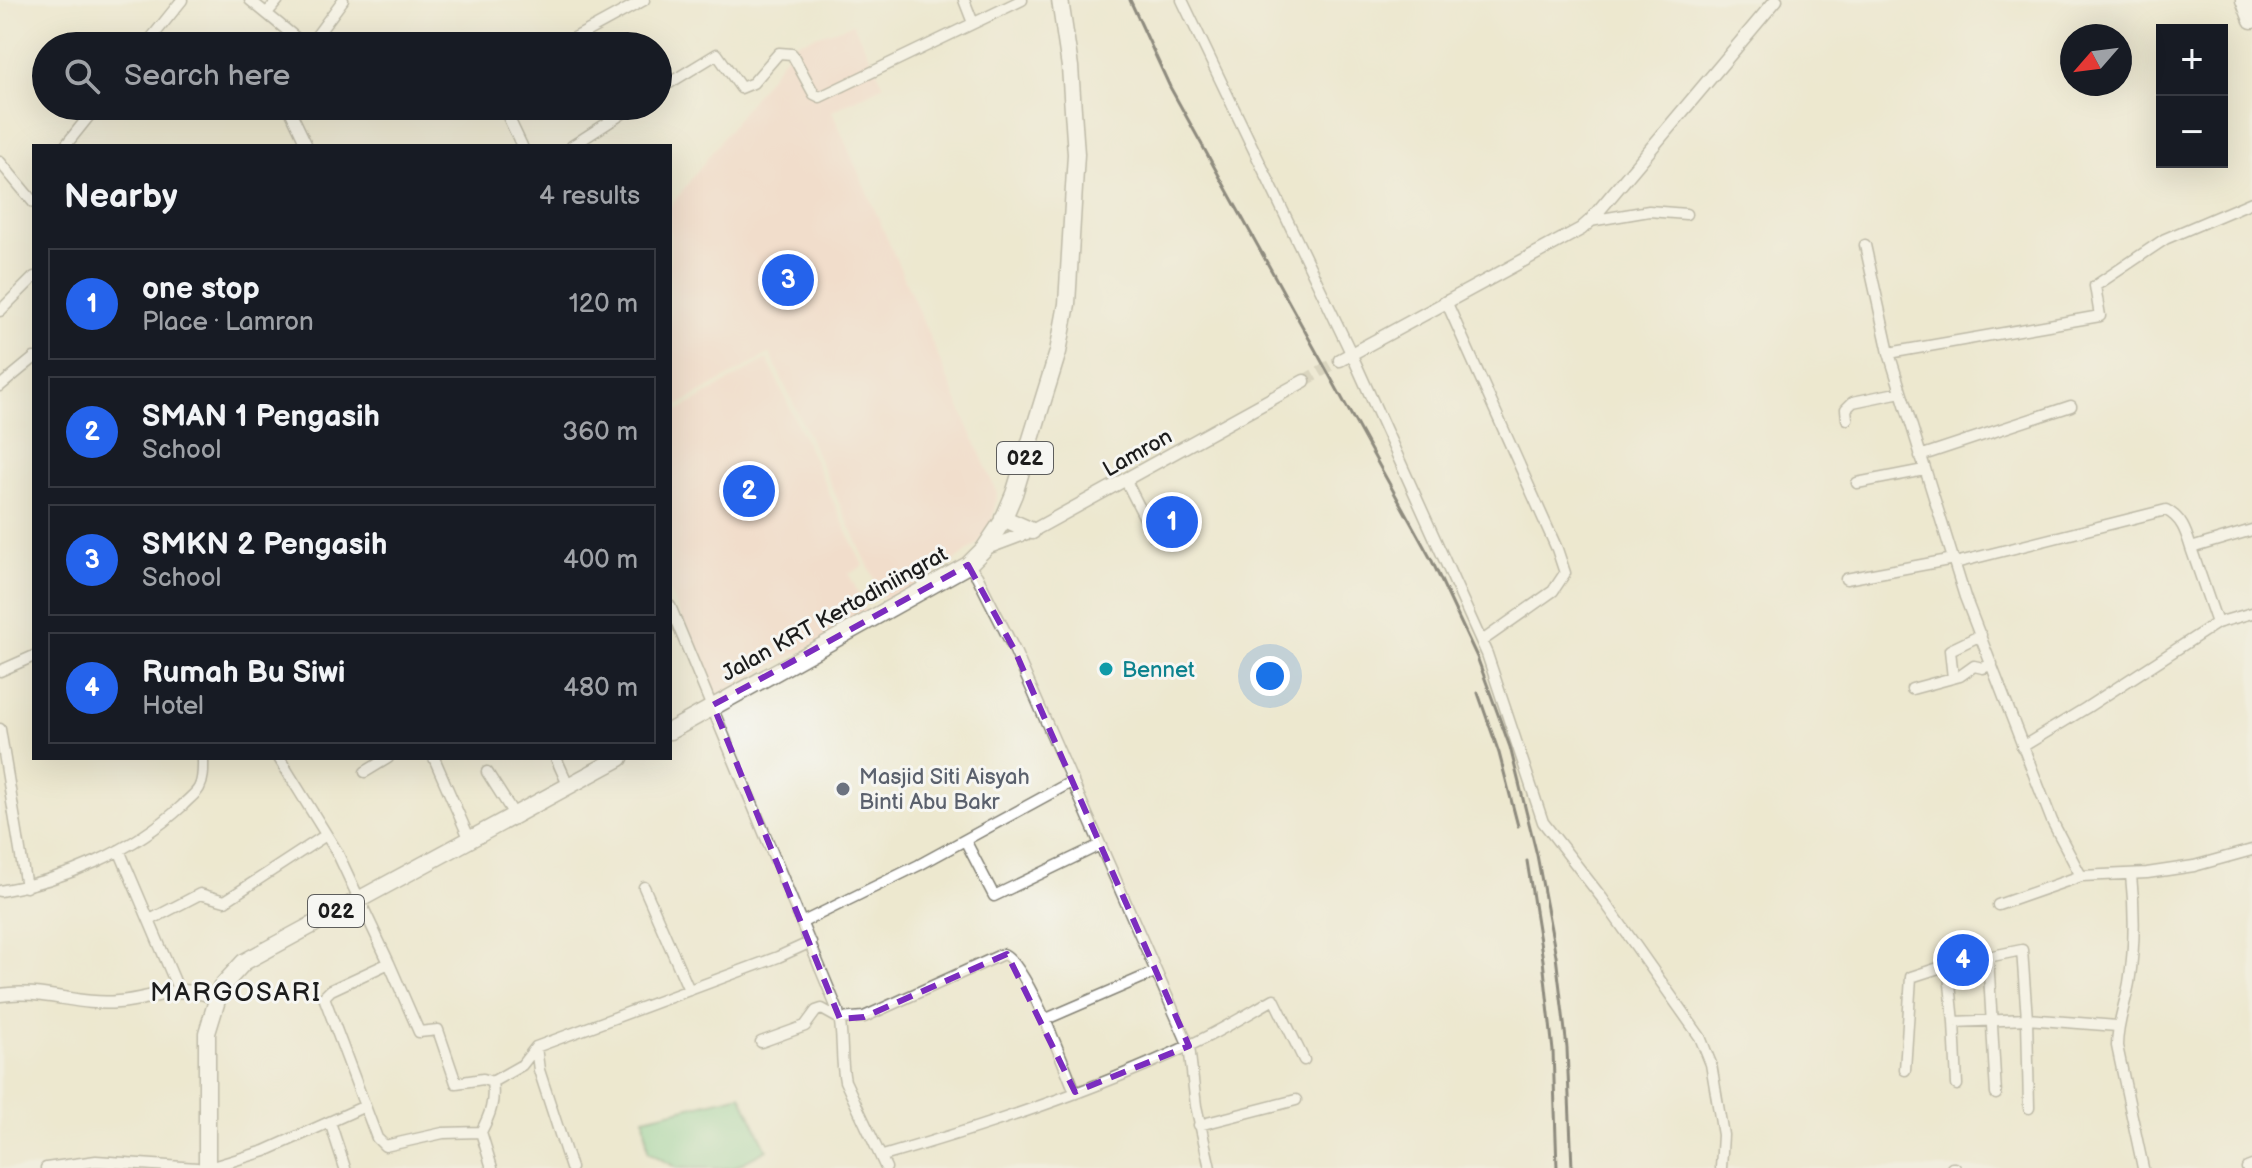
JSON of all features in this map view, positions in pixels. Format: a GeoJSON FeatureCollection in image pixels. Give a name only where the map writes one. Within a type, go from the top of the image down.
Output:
{"type":"FeatureCollection","features":[{"type":"Feature","properties":{"kind":"main road","name":"Jalan KRT Kertodiniingrat"},"geometry":{"type":"LineString","coordinates":[[672,730],[968,565],[984,549],[1003,518],[1014,494],[1058,352],[1067,304],[1076,154],[1070,67],[1060,0]]}},
{"type":"Feature","properties":{"kind":"main road"},"geometry":{"type":"LineString","coordinates":[[2244,0],[2252,20]]}},
{"type":"Feature","properties":{"kind":"main road"},"geometry":{"type":"LineString","coordinates":[[1003,518],[1032,531]]}},
{"type":"Feature","properties":{"kind":"main road","name":"022"},"geometry":{"type":"LineString","coordinates":[[208,1168],[207,1033],[221,987],[244,962],[616,760]]}},
{"type":"Feature","properties":{"kind":"street"},"geometry":{"type":"LineString","coordinates":[[156,32],[182,0]]}},
{"type":"Feature","properties":{"kind":"street"},"geometry":{"type":"LineString","coordinates":[[250,0],[291,32]]}},
{"type":"Feature","properties":{"kind":"street"},"geometry":{"type":"LineString","coordinates":[[267,13],[278,0]]}},
{"type":"Feature","properties":{"kind":"street"},"geometry":{"type":"LineString","coordinates":[[319,32],[343,0]]}},
{"type":"Feature","properties":{"kind":"street"},"geometry":{"type":"LineString","coordinates":[[586,32],[644,0]]}},
{"type":"Feature","properties":{"kind":"street"},"geometry":{"type":"LineString","coordinates":[[964,0],[973,23]]}},
{"type":"Feature","properties":{"kind":"street"},"geometry":{"type":"LineString","coordinates":[[672,81],[717,54],[741,88],[753,83],[779,53],[792,54],[814,94],[820,97],[1022,0]]}},
{"type":"Feature","properties":{"kind":"street"},"geometry":{"type":"LineString","coordinates":[[1182,0],[1346,357],[1482,641],[1543,822],[1602,898],[1700,1037],[1711,1064],[1723,1135],[1721,1168]]}},
{"type":"Feature","properties":{"kind":"street"},"geometry":{"type":"LineString","coordinates":[[1346,357],[1546,250],[1590,221],[1776,0]]}},
{"type":"Feature","properties":{"kind":"street"},"geometry":{"type":"LineString","coordinates":[[67,144],[86,120]]}},
{"type":"Feature","properties":{"kind":"street"},"geometry":{"type":"LineString","coordinates":[[294,120],[305,144]]}},
{"type":"Feature","properties":{"kind":"street"},"geometry":{"type":"LineString","coordinates":[[510,120],[521,144]]}},
{"type":"Feature","properties":{"kind":"street"},"geometry":{"type":"LineString","coordinates":[[575,144],[612,120]]}},
{"type":"Feature","properties":{"kind":"street"},"geometry":{"type":"LineString","coordinates":[[0,162],[30,199]]}},
{"type":"Feature","properties":{"kind":"street"},"geometry":{"type":"LineString","coordinates":[[1889,353],[2100,316],[2095,286],[2165,239],[2252,202]]}},
{"type":"Feature","properties":{"kind":"street"},"geometry":{"type":"LineString","coordinates":[[1590,221],[1649,211],[1686,214]]}},
{"type":"Feature","properties":{"kind":"street"},"geometry":{"type":"LineString","coordinates":[[1865,245],[1889,353],[1965,597],[2052,821],[2081,876]]}},
{"type":"Feature","properties":{"kind":"street"},"geometry":{"type":"LineString","coordinates":[[0,311],[32,279]]}},
{"type":"Feature","properties":{"kind":"street"},"geometry":{"type":"LineString","coordinates":[[1446,301],[1565,573],[1553,591],[1482,641]]}},
{"type":"Feature","properties":{"kind":"street"},"geometry":{"type":"LineString","coordinates":[[0,386],[32,360]]}},
{"type":"Feature","properties":{"kind":"street","name":"Lamron"},"geometry":{"type":"LineString","coordinates":[[984,549],[1032,531],[1304,381]]}},
{"type":"Feature","properties":{"kind":"street"},"geometry":{"type":"LineString","coordinates":[[1847,419],[1846,409],[1853,402],[1901,392]]}},
{"type":"Feature","properties":{"kind":"street"},"geometry":{"type":"LineString","coordinates":[[1920,456],[2071,406]]}},
{"type":"Feature","properties":{"kind":"street"},"geometry":{"type":"LineString","coordinates":[[1857,483],[1924,470]]}},
{"type":"Feature","properties":{"kind":"street"},"geometry":{"type":"LineString","coordinates":[[1126,481],[1154,536]]}},
{"type":"Feature","properties":{"kind":"street"},"geometry":{"type":"LineString","coordinates":[[1846,579],[1955,561],[2166,510],[2183,525],[2217,623]]}},
{"type":"Feature","properties":{"kind":"street"},"geometry":{"type":"LineString","coordinates":[[2191,548],[2252,530]]}},
{"type":"Feature","properties":{"kind":"street"},"geometry":{"type":"LineString","coordinates":[[968,565],[977,576],[1015,651],[1189,1046],[1199,1125],[1210,1168]]}},
{"type":"Feature","properties":{"kind":"street"},"geometry":{"type":"LineString","coordinates":[[672,611],[811,942],[840,1019],[845,1081],[883,1156],[886,1168]]}},
{"type":"Feature","properties":{"kind":"street"},"geometry":{"type":"LineString","coordinates":[[2022,747],[2217,623],[2252,613]]}},
{"type":"Feature","properties":{"kind":"street"},"geometry":{"type":"LineString","coordinates":[[1953,678],[1950,650],[1981,635]]}},
{"type":"Feature","properties":{"kind":"street"},"geometry":{"type":"LineString","coordinates":[[0,671],[32,657]]}},
{"type":"Feature","properties":{"kind":"street"},"geometry":{"type":"LineString","coordinates":[[1912,689],[1962,675],[1971,667],[1983,668],[1992,664]]}},
{"type":"Feature","properties":{"kind":"street"},"geometry":{"type":"LineString","coordinates":[[0,729],[26,887]]}},
{"type":"Feature","properties":{"kind":"street"},"geometry":{"type":"LineString","coordinates":[[0,891],[26,887],[119,850],[159,826],[195,793],[203,777],[203,760]]}},
{"type":"Feature","properties":{"kind":"street"},"geometry":{"type":"LineString","coordinates":[[280,760],[326,835],[419,1032],[438,1030],[456,1083],[483,1079],[492,1082],[522,1065],[536,1047],[811,942]]}},
{"type":"Feature","properties":{"kind":"street"},"geometry":{"type":"LineString","coordinates":[[365,772],[385,760]]}},
{"type":"Feature","properties":{"kind":"street"},"geometry":{"type":"LineString","coordinates":[[435,760],[470,840]]}},
{"type":"Feature","properties":{"kind":"street"},"geometry":{"type":"LineString","coordinates":[[557,760],[569,787]]}},
{"type":"Feature","properties":{"kind":"street"},"geometry":{"type":"LineString","coordinates":[[487,772],[515,816]]}},
{"type":"Feature","properties":{"kind":"street"},"geometry":{"type":"LineString","coordinates":[[803,922],[1073,781]]}},
{"type":"Feature","properties":{"kind":"street"},"geometry":{"type":"LineString","coordinates":[[150,920],[200,894],[225,901],[326,835]]}},
{"type":"Feature","properties":{"kind":"street"},"geometry":{"type":"LineString","coordinates":[[965,840],[994,896],[1100,845]]}},
{"type":"Feature","properties":{"kind":"street"},"geometry":{"type":"LineString","coordinates":[[119,850],[179,991]]}},
{"type":"Feature","properties":{"kind":"street"},"geometry":{"type":"LineString","coordinates":[[1998,905],[2081,876],[2131,875],[2194,866],[2252,850]]}},
{"type":"Feature","properties":{"kind":"street"},"geometry":{"type":"LineString","coordinates":[[2131,875],[2135,935],[2127,994],[2117,1026],[2117,1046],[2143,1168]]}},
{"type":"Feature","properties":{"kind":"street"},"geometry":{"type":"LineString","coordinates":[[644,887],[689,990]]}},
{"type":"Feature","properties":{"kind":"street"},"geometry":{"type":"LineString","coordinates":[[1905,1070],[1909,982],[1915,974],[2022,950],[2029,1108]]}},
{"type":"Feature","properties":{"kind":"street"},"geometry":{"type":"LineString","coordinates":[[761,1042],[805,1026],[816,1011],[822,1009],[840,1019],[864,1017],[1003,954],[1015,962],[1075,1092]]}},
{"type":"Feature","properties":{"kind":"street"},"geometry":{"type":"LineString","coordinates":[[1988,957],[1996,1094]]}},
{"type":"Feature","properties":{"kind":"street"},"geometry":{"type":"LineString","coordinates":[[389,963],[331,990],[324,997],[377,1138],[385,1146],[443,1133],[481,1132]]}},
{"type":"Feature","properties":{"kind":"street"},"geometry":{"type":"LineString","coordinates":[[1948,965],[1957,1085]]}},
{"type":"Feature","properties":{"kind":"street"},"geometry":{"type":"LineString","coordinates":[[1044,1020],[1155,972]]}},
{"type":"Feature","properties":{"kind":"street"},"geometry":{"type":"LineString","coordinates":[[0,995],[38,993],[117,1003],[179,991],[197,991],[216,999]]}},
{"type":"Feature","properties":{"kind":"street"},"geometry":{"type":"LineString","coordinates":[[883,1156],[969,1131],[1075,1092],[1189,1046],[1274,999],[1304,1060]]}},
{"type":"Feature","properties":{"kind":"street"},"geometry":{"type":"LineString","coordinates":[[1954,1022],[2027,1019],[2117,1026]]}},
{"type":"Feature","properties":{"kind":"street"},"geometry":{"type":"LineString","coordinates":[[536,1047],[539,1070],[571,1168]]}},
{"type":"Feature","properties":{"kind":"street"},"geometry":{"type":"LineString","coordinates":[[492,1082],[495,1096],[481,1132],[492,1168]]}},
{"type":"Feature","properties":{"kind":"street"},"geometry":{"type":"LineString","coordinates":[[1199,1125],[1296,1100]]}},
{"type":"Feature","properties":{"kind":"street"},"geometry":{"type":"LineString","coordinates":[[208,1168],[265,1151],[365,1106]]}},
{"type":"Feature","properties":{"kind":"street"},"geometry":{"type":"LineString","coordinates":[[330,1122],[345,1168]]}},
{"type":"Feature","properties":{"kind":"street"},"geometry":{"type":"LineString","coordinates":[[46,1168],[96,1161],[197,1168]]}},
{"type":"Feature","properties":{"kind":"highlighted area"},"geometry":{"type":"Polygon","coordinates":[[[968,565],[1015,651],[1189,1046],[1075,1092],[1007,954],[864,1017],[840,1019],[713,705],[968,565]]]}},
{"type":"Feature","properties":{"kind":"shaded area"},"geometry":{"type":"Polygon","coordinates":[[[853,24],[884,85],[832,111],[997,493],[992,521],[978,543],[886,604],[770,353],[672,409],[672,204],[795,43],[853,24]]]}},
{"type":"Feature","properties":{"kind":"shaded area"},"geometry":{"type":"Polygon","coordinates":[[[767,359],[863,566],[849,574],[868,615],[715,697],[672,596],[672,415],[767,359]]]}},
{"type":"Feature","properties":{"kind":"green space"},"geometry":{"type":"Polygon","coordinates":[[[741,1095],[767,1150],[733,1168],[677,1168],[648,1152],[644,1118],[741,1095]]]}},
{"type":"Feature","properties":{"kind":"tunnel"},"geometry":{"type":"LineString","coordinates":[[1304,381],[1340,360]]}},
{"type":"Feature","properties":{"kind":"railway"},"geometry":{"type":"LineString","coordinates":[[1130,0],[1170,87],[1432,561],[1477,657],[1510,747],[1537,855],[1556,956],[1567,1048],[1572,1168]]}},
{"type":"Feature","properties":{"kind":"railway"},"geometry":{"type":"LineString","coordinates":[[1478,693],[1499,753],[1518,826]]}},
{"type":"Feature","properties":{"kind":"railway"},"geometry":{"type":"LineString","coordinates":[[1527,861],[1543,960],[1553,1051],[1557,1168]]}},
{"type":"Feature","properties":{"kind":"place","name":"SMKN 2 Pengasih"},"geometry":{"type":"Point","coordinates":[788,280]}},
{"type":"Feature","properties":{"kind":"place","name":"SMAN 1 Pengasih"},"geometry":{"type":"Point","coordinates":[749,491]}},
{"type":"Feature","properties":{"kind":"place","name":"one stop"},"geometry":{"type":"Point","coordinates":[1172,522]}},
{"type":"Feature","properties":{"kind":"place","name":"Bennet"},"geometry":{"type":"Point","coordinates":[1106,669]}},
{"type":"Feature","properties":{"kind":"place","name":"Masjid Siti Aisyah Binti Abu Bakr"},"geometry":{"type":"Point","coordinates":[843,789]}},
{"type":"Feature","properties":{"kind":"place","name":"Rumah Bu Siwi"},"geometry":{"type":"Point","coordinates":[1963,960]}},
{"type":"Feature","properties":{"kind":"district","name":"MARGOSARI"},"geometry":{"type":"Point","coordinates":[236,992]}}]}
